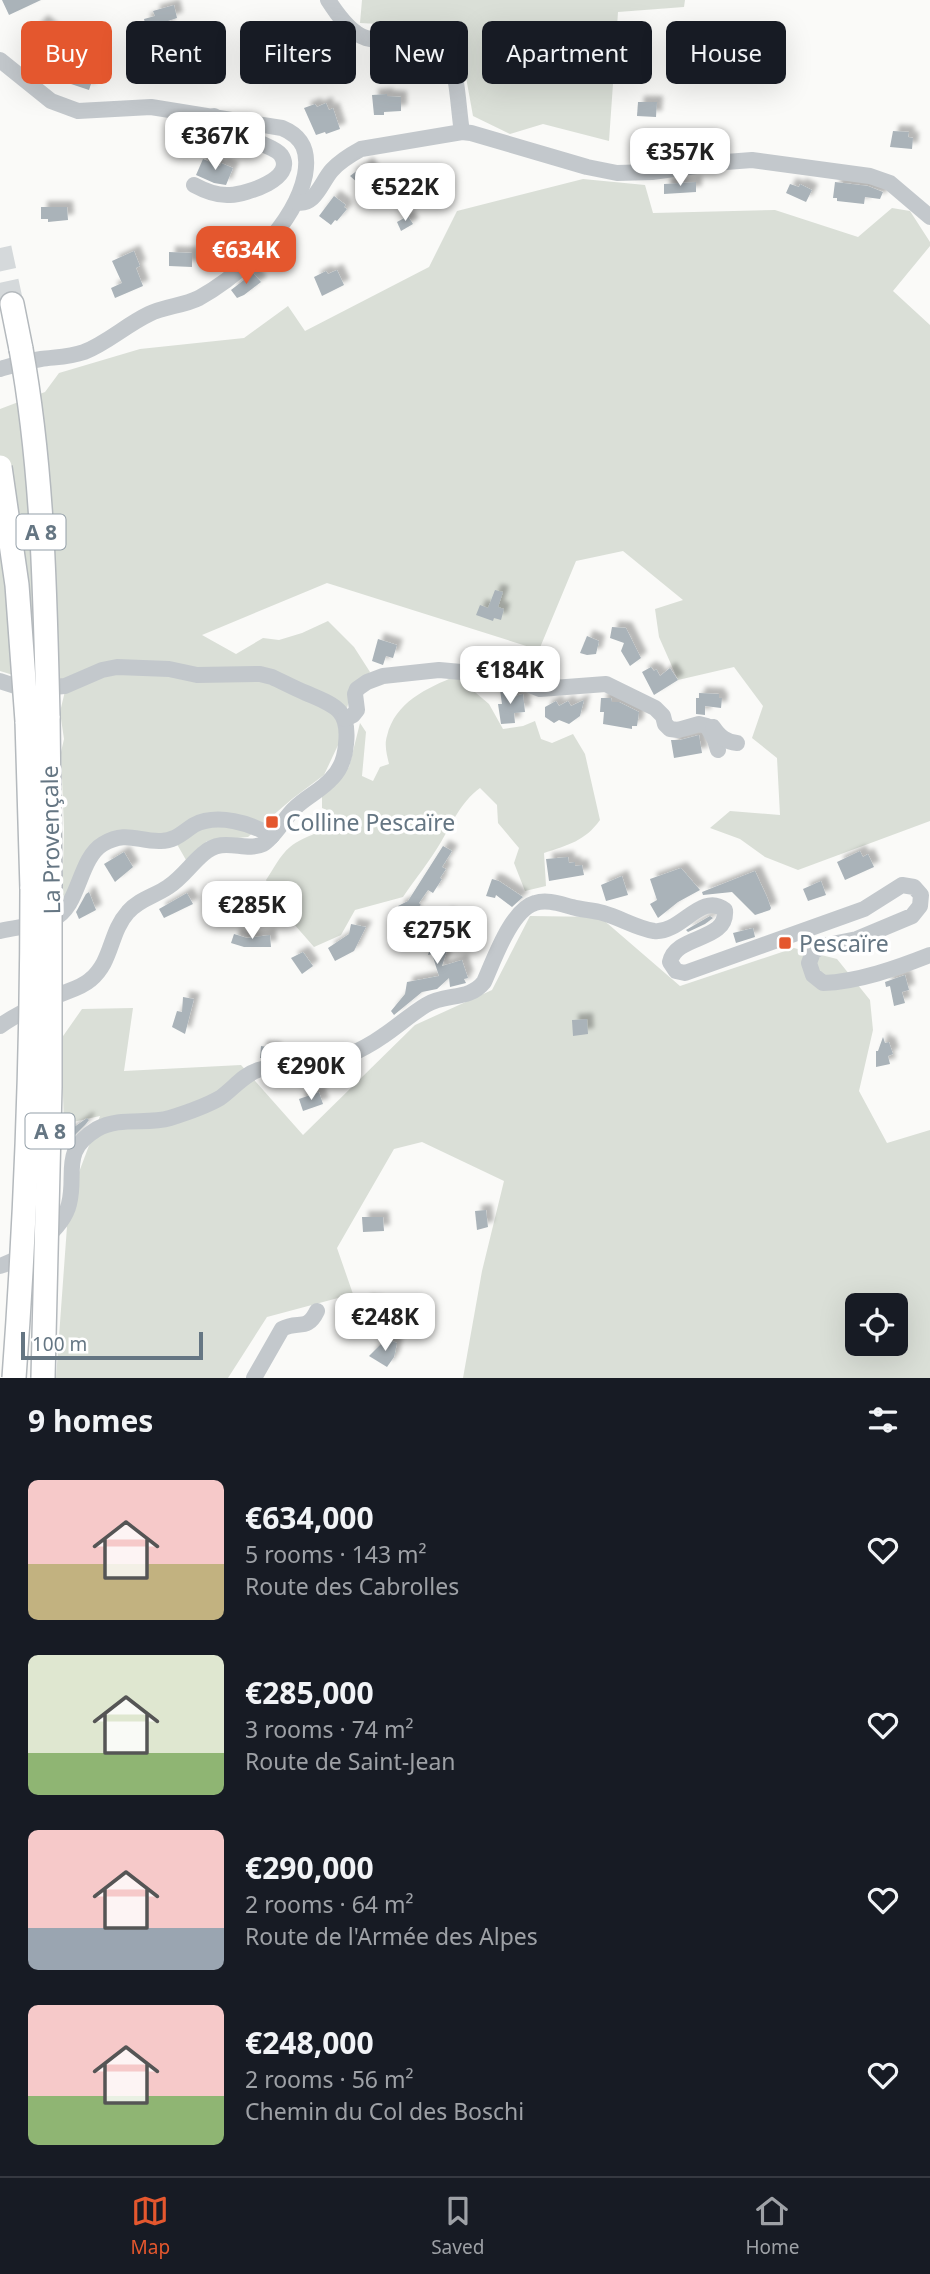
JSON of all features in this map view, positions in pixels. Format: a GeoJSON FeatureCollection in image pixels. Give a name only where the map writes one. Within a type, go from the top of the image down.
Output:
{"type":"FeatureCollection","features":[{"type":"Feature","properties":{"kind":"highway","name":"La Provençale"},"geometry":{"type":"LineString","coordinates":[[12,304],[33,424],[39,490],[38,719],[41,887],[50,1101],[43,1378]]}},
{"type":"Feature","properties":{"kind":"highway","name":"La Provençale"},"geometry":{"type":"LineString","coordinates":[[0,467],[38,719]]}},
{"type":"Feature","properties":{"kind":"highway","name":"La Provençale"},"geometry":{"type":"LineString","coordinates":[[14,1378],[41,887]]}},
{"type":"Feature","properties":{"kind":"street"},"geometry":{"type":"LineString","coordinates":[[328,0],[352,30],[365,38],[376,40],[430,37],[442,43],[448,52],[453,72],[462,132]]}},
{"type":"Feature","properties":{"kind":"street"},"geometry":{"type":"LineString","coordinates":[[0,60],[26,83],[63,108],[78,111],[151,107],[282,128],[294,132],[306,150],[307,162],[296,202],[282,225],[244,265],[199,298],[152,312],[84,352],[0,369]]}},
{"type":"Feature","properties":{"kind":"street"},"geometry":{"type":"LineString","coordinates":[[194,185],[210,193],[231,195],[256,189],[277,179],[284,170],[285,163],[281,153],[218,127],[214,116]]}},
{"type":"Feature","properties":{"kind":"street"},"geometry":{"type":"LineString","coordinates":[[296,202],[304,204],[310,201],[332,170],[346,157],[361,149],[471,132],[587,167],[617,173],[652,172],[752,160],[870,176],[890,183],[930,217]]}},
{"type":"Feature","properties":{"kind":"street"},"geometry":{"type":"LineString","coordinates":[[0,681],[40,688],[65,686],[102,670],[117,667],[169,669],[197,675],[260,674],[338,708],[348,731],[339,769],[331,780],[295,808],[265,843],[256,846],[225,843],[204,852],[180,878],[167,888],[136,903],[126,914],[117,929],[107,959],[99,972],[87,983],[14,1016],[0,1026]]}},
{"type":"Feature","properties":{"kind":"street"},"geometry":{"type":"LineString","coordinates":[[345,719],[357,710],[356,689],[367,682],[383,676],[439,670],[506,676],[540,689],[606,684],[655,708],[670,729],[711,724],[722,738],[737,743]]}},
{"type":"Feature","properties":{"kind":"street"},"geometry":{"type":"LineString","coordinates":[[707,726],[718,750]]}},
{"type":"Feature","properties":{"kind":"street"},"geometry":{"type":"LineString","coordinates":[[0,931],[53,919],[65,910],[89,860],[100,846],[118,838],[137,836],[159,841],[169,840],[205,820],[217,819],[245,825],[271,836]]}},
{"type":"Feature","properties":{"kind":"street"},"geometry":{"type":"LineString","coordinates":[[0,1266],[10,1263],[59,1225],[69,1205],[71,1160],[80,1145],[96,1129],[113,1122],[168,1119],[219,1099],[245,1077],[258,1070],[269,1068],[300,1072],[318,1067],[370,1045],[428,1004],[443,998],[468,995],[484,982],[514,919],[536,902],[552,901],[602,912],[644,929],[658,931],[670,929],[708,904],[718,904],[724,910],[726,919],[720,928],[678,948],[672,954],[670,962],[676,971],[685,973],[864,909],[902,885],[914,887],[921,895],[920,906],[912,916],[857,939],[822,946],[813,952],[809,963],[813,975],[823,983],[841,982],[930,955]]}},
{"type":"Feature","properties":{"kind":"street"},"geometry":{"type":"LineString","coordinates":[[254,1378],[282,1329],[288,1325],[312,1321],[317,1311]]}},
{"type":"Feature","properties":{"kind":"shaded area"},"geometry":{"type":"Polygon","coordinates":[[[362,0],[685,0],[684,7],[618,12],[617,21],[482,21],[482,84],[613,84],[609,141],[543,124],[510,134],[473,116],[467,84],[468,21],[360,23],[362,0]]]}},
{"type":"Feature","properties":{"kind":"shaded area"},"geometry":{"type":"Polygon","coordinates":[[[583,179],[645,185],[653,213],[775,210],[858,237],[892,208],[910,211],[930,242],[930,246],[893,291],[930,325],[930,821],[798,870],[765,857],[740,839],[710,828],[730,811],[780,815],[777,758],[752,738],[763,706],[734,667],[678,680],[659,637],[655,609],[683,600],[623,551],[576,561],[539,650],[327,583],[202,635],[236,654],[263,638],[279,640],[328,621],[354,647],[370,672],[349,700],[339,743],[324,775],[248,837],[207,841],[186,860],[170,832],[162,835],[118,832],[62,907],[64,829],[61,752],[64,739],[60,712],[65,691],[0,671],[0,409],[45,392],[59,373],[140,349],[244,338],[288,306],[305,331],[429,267],[457,211],[583,179]]]}},
{"type":"Feature","properties":{"kind":"shaded area"},"geometry":{"type":"Polygon","coordinates":[[[456,676],[489,704],[503,729],[535,721],[541,739],[552,743],[573,734],[585,754],[600,820],[582,838],[544,853],[546,886],[525,891],[514,863],[519,848],[498,823],[497,805],[480,788],[462,806],[437,849],[403,897],[355,910],[341,935],[314,947],[280,908],[266,880],[286,850],[321,830],[331,820],[334,813],[322,808],[322,795],[349,767],[360,723],[366,732],[362,776],[373,781],[380,767],[389,764],[386,739],[397,714],[424,691],[456,676]]]}},
{"type":"Feature","properties":{"kind":"shaded area"},"geometry":{"type":"Polygon","coordinates":[[[530,916],[600,917],[680,986],[794,948],[837,959],[870,1000],[873,1030],[859,1091],[887,1143],[930,1130],[930,1378],[463,1378],[482,1271],[504,1181],[422,1142],[394,1149],[337,1248],[353,1294],[267,1317],[228,1378],[56,1378],[69,1199],[100,1116],[64,1124],[61,1039],[82,1009],[133,1008],[124,1071],[241,1065],[303,1135],[415,1025],[492,990],[530,916]]]}},
{"type":"Feature","properties":{"kind":"building"},"geometry":{"type":"Polygon","coordinates":[[[2,0],[41,0],[9,15],[2,0]]]}},
{"type":"Feature","properties":{"kind":"building"},"geometry":{"type":"Polygon","coordinates":[[[174,5],[177,18],[168,21],[144,21],[155,16],[153,11],[174,5]]]}},
{"type":"Feature","properties":{"kind":"building"},"geometry":{"type":"Polygon","coordinates":[[[71,84],[91,84],[89,90],[71,84]]]}},
{"type":"Feature","properties":{"kind":"building"},"geometry":{"type":"Polygon","coordinates":[[[372,95],[401,97],[401,111],[374,115],[372,95]]]}},
{"type":"Feature","properties":{"kind":"building"},"geometry":{"type":"Polygon","coordinates":[[[638,102],[657,102],[656,117],[637,116],[638,102]]]}},
{"type":"Feature","properties":{"kind":"building"},"geometry":{"type":"Polygon","coordinates":[[[326,103],[329,110],[333,108],[340,129],[316,135],[304,108],[326,103]]]}},
{"type":"Feature","properties":{"kind":"building"},"geometry":{"type":"Polygon","coordinates":[[[893,131],[909,132],[908,137],[913,138],[912,149],[890,147],[893,131]]]}},
{"type":"Feature","properties":{"kind":"building"},"geometry":{"type":"Polygon","coordinates":[[[203,159],[233,168],[226,185],[196,175],[203,159]]]}},
{"type":"Feature","properties":{"kind":"building"},"geometry":{"type":"Polygon","coordinates":[[[367,163],[376,176],[369,180],[367,191],[350,176],[367,163]]]}},
{"type":"Feature","properties":{"kind":"building"},"geometry":{"type":"Polygon","coordinates":[[[442,182],[447,193],[430,200],[425,189],[442,182]]]}},
{"type":"Feature","properties":{"kind":"building"},"geometry":{"type":"Polygon","coordinates":[[[696,182],[696,192],[664,194],[664,184],[696,182]]]}},
{"type":"Feature","properties":{"kind":"building"},"geometry":{"type":"Polygon","coordinates":[[[835,182],[868,186],[883,192],[880,199],[865,197],[864,204],[837,201],[837,198],[833,198],[835,182]]]}},
{"type":"Feature","properties":{"kind":"building"},"geometry":{"type":"Polygon","coordinates":[[[790,184],[799,187],[800,184],[812,190],[806,202],[786,193],[790,184]]]}},
{"type":"Feature","properties":{"kind":"building"},"geometry":{"type":"Polygon","coordinates":[[[334,196],[346,205],[344,207],[347,209],[331,225],[319,216],[334,196]]]}},
{"type":"Feature","properties":{"kind":"building"},"geometry":{"type":"Polygon","coordinates":[[[41,207],[67,207],[68,220],[48,222],[48,219],[41,219],[41,207]]]}},
{"type":"Feature","properties":{"kind":"building"},"geometry":{"type":"Polygon","coordinates":[[[408,216],[413,224],[401,231],[397,222],[408,216]]]}},
{"type":"Feature","properties":{"kind":"building"},"geometry":{"type":"Polygon","coordinates":[[[134,251],[140,266],[136,268],[143,286],[115,298],[111,288],[122,283],[112,261],[134,251]]]}},
{"type":"Feature","properties":{"kind":"building"},"geometry":{"type":"Polygon","coordinates":[[[169,252],[192,253],[192,267],[169,266],[169,252]]]}},
{"type":"Feature","properties":{"kind":"building"},"geometry":{"type":"Polygon","coordinates":[[[337,270],[344,285],[322,296],[314,277],[326,271],[328,274],[337,270]]]}},
{"type":"Feature","properties":{"kind":"building"},"geometry":{"type":"Polygon","coordinates":[[[253,273],[261,282],[237,298],[231,290],[253,273]]]}},
{"type":"Feature","properties":{"kind":"building"},"geometry":{"type":"Polygon","coordinates":[[[495,590],[503,592],[498,607],[504,609],[501,620],[494,618],[493,621],[476,615],[480,605],[488,608],[495,590]]]}},
{"type":"Feature","properties":{"kind":"building"},"geometry":{"type":"Polygon","coordinates":[[[612,627],[626,628],[641,658],[630,666],[621,651],[624,643],[610,638],[612,627]]]}},
{"type":"Feature","properties":{"kind":"building"},"geometry":{"type":"Polygon","coordinates":[[[587,636],[599,641],[596,654],[580,653],[587,636]]]}},
{"type":"Feature","properties":{"kind":"building"},"geometry":{"type":"Polygon","coordinates":[[[378,639],[397,645],[393,658],[386,656],[383,665],[372,661],[378,639]]]}},
{"type":"Feature","properties":{"kind":"building"},"geometry":{"type":"Polygon","coordinates":[[[651,667],[654,671],[656,669],[660,676],[670,668],[678,680],[654,695],[642,672],[651,667]]]}},
{"type":"Feature","properties":{"kind":"building"},"geometry":{"type":"Polygon","coordinates":[[[500,690],[514,690],[515,696],[523,694],[525,712],[514,713],[515,723],[501,724],[498,704],[502,704],[500,690]]]}},
{"type":"Feature","properties":{"kind":"building"},"geometry":{"type":"Polygon","coordinates":[[[699,693],[719,694],[719,698],[722,698],[721,708],[705,706],[705,715],[696,714],[696,698],[699,698],[699,693]]]}},
{"type":"Feature","properties":{"kind":"building"},"geometry":{"type":"Polygon","coordinates":[[[601,698],[611,698],[612,702],[619,702],[639,712],[637,726],[632,726],[632,729],[603,724],[601,698]]]}},
{"type":"Feature","properties":{"kind":"building"},"geometry":{"type":"Polygon","coordinates":[[[584,700],[580,716],[569,724],[559,720],[554,723],[545,717],[545,707],[556,701],[559,706],[568,701],[571,706],[584,700]]]}},
{"type":"Feature","properties":{"kind":"building"},"geometry":{"type":"Polygon","coordinates":[[[699,735],[702,753],[674,758],[671,740],[699,735]]]}},
{"type":"Feature","properties":{"kind":"building"},"geometry":{"type":"Polygon","coordinates":[[[443,846],[452,851],[442,867],[446,869],[440,878],[442,879],[433,893],[428,890],[419,903],[421,905],[413,910],[416,915],[410,922],[404,915],[400,917],[398,906],[408,901],[443,846]]]}},
{"type":"Feature","properties":{"kind":"building"},"geometry":{"type":"Polygon","coordinates":[[[860,851],[863,857],[868,854],[874,867],[845,880],[837,862],[860,851]]]}},
{"type":"Feature","properties":{"kind":"building"},"geometry":{"type":"Polygon","coordinates":[[[124,852],[133,867],[115,882],[104,864],[124,852]]]}},
{"type":"Feature","properties":{"kind":"building"},"geometry":{"type":"Polygon","coordinates":[[[568,857],[569,863],[582,865],[584,875],[549,881],[546,859],[568,857]]]}},
{"type":"Feature","properties":{"kind":"building"},"geometry":{"type":"Polygon","coordinates":[[[681,868],[700,890],[678,902],[658,918],[650,904],[657,900],[650,879],[681,868]]]}},
{"type":"Feature","properties":{"kind":"building"},"geometry":{"type":"Polygon","coordinates":[[[755,871],[770,910],[755,915],[732,892],[703,895],[702,892],[755,871]]]}},
{"type":"Feature","properties":{"kind":"building"},"geometry":{"type":"Polygon","coordinates":[[[622,876],[628,895],[606,901],[601,885],[622,876]]]}},
{"type":"Feature","properties":{"kind":"building"},"geometry":{"type":"Polygon","coordinates":[[[492,879],[523,897],[512,907],[496,895],[495,898],[486,896],[492,879]]]}},
{"type":"Feature","properties":{"kind":"building"},"geometry":{"type":"Polygon","coordinates":[[[821,881],[826,895],[808,901],[803,889],[821,881]]]}},
{"type":"Feature","properties":{"kind":"building"},"geometry":{"type":"Polygon","coordinates":[[[89,892],[96,910],[79,919],[76,912],[89,892]]]}},
{"type":"Feature","properties":{"kind":"building"},"geometry":{"type":"Polygon","coordinates":[[[187,893],[193,904],[164,918],[159,909],[187,893]]]}},
{"type":"Feature","properties":{"kind":"building"},"geometry":{"type":"Polygon","coordinates":[[[446,913],[457,920],[442,966],[462,960],[468,978],[464,979],[466,983],[450,987],[449,978],[437,989],[422,992],[394,1015],[391,1011],[405,994],[407,982],[439,976],[432,954],[428,955],[437,927],[446,913]]]}},
{"type":"Feature","properties":{"kind":"building"},"geometry":{"type":"Polygon","coordinates":[[[710,916],[713,918],[705,924],[688,932],[686,930],[710,916]]]}},
{"type":"Feature","properties":{"kind":"building"},"geometry":{"type":"Polygon","coordinates":[[[351,924],[366,927],[354,951],[335,961],[328,948],[349,934],[351,924]]]}},
{"type":"Feature","properties":{"kind":"building"},"geometry":{"type":"Polygon","coordinates":[[[753,928],[755,937],[736,943],[733,933],[753,928]]]}},
{"type":"Feature","properties":{"kind":"building"},"geometry":{"type":"Polygon","coordinates":[[[234,934],[247,938],[270,935],[271,947],[244,947],[231,943],[234,934]]]}},
{"type":"Feature","properties":{"kind":"building"},"geometry":{"type":"Polygon","coordinates":[[[303,952],[313,966],[302,974],[291,958],[303,952]]]}},
{"type":"Feature","properties":{"kind":"building"},"geometry":{"type":"Polygon","coordinates":[[[905,975],[909,990],[902,992],[905,1003],[894,1006],[890,986],[886,987],[885,982],[905,975]]]}},
{"type":"Feature","properties":{"kind":"building"},"geometry":{"type":"Polygon","coordinates":[[[183,997],[194,999],[185,1034],[172,1027],[177,1011],[182,1012],[183,997]]]}},
{"type":"Feature","properties":{"kind":"building"},"geometry":{"type":"Polygon","coordinates":[[[587,1019],[588,1034],[573,1036],[572,1020],[587,1019]]]}},
{"type":"Feature","properties":{"kind":"building"},"geometry":{"type":"Polygon","coordinates":[[[883,1037],[885,1043],[889,1042],[893,1054],[888,1056],[890,1064],[876,1067],[876,1051],[883,1037]]]}},
{"type":"Feature","properties":{"kind":"building"},"geometry":{"type":"Polygon","coordinates":[[[261,1046],[275,1048],[278,1059],[260,1058],[261,1046]]]}},
{"type":"Feature","properties":{"kind":"building"},"geometry":{"type":"Polygon","coordinates":[[[319,1092],[323,1104],[303,1111],[299,1099],[319,1092]]]}},
{"type":"Feature","properties":{"kind":"building"},"geometry":{"type":"Polygon","coordinates":[[[87,1118],[89,1120],[85,1125],[63,1147],[63,1135],[87,1118]]]}},
{"type":"Feature","properties":{"kind":"building"},"geometry":{"type":"Polygon","coordinates":[[[486,1210],[488,1227],[477,1230],[475,1211],[486,1210]]]}},
{"type":"Feature","properties":{"kind":"building"},"geometry":{"type":"Polygon","coordinates":[[[362,1217],[383,1217],[384,1231],[363,1232],[362,1217]]]}},
{"type":"Feature","properties":{"kind":"building"},"geometry":{"type":"Polygon","coordinates":[[[365,1300],[378,1302],[376,1318],[381,1319],[377,1337],[363,1332],[367,1323],[364,1322],[363,1316],[365,1300]]]}},
{"type":"Feature","properties":{"kind":"building"},"geometry":{"type":"Polygon","coordinates":[[[386,1339],[397,1343],[394,1357],[387,1367],[369,1356],[386,1339]]]}},
{"type":"Feature","properties":{"kind":"tunnel"},"geometry":{"type":"LineString","coordinates":[[0,248],[12,304]]}},
{"type":"Feature","properties":{"kind":"place","name":"Colline Pescaïre"},"geometry":{"type":"Point","coordinates":[272,822]}},
{"type":"Feature","properties":{"kind":"place","name":"Pescaïre"},"geometry":{"type":"Point","coordinates":[785,943]}}]}
